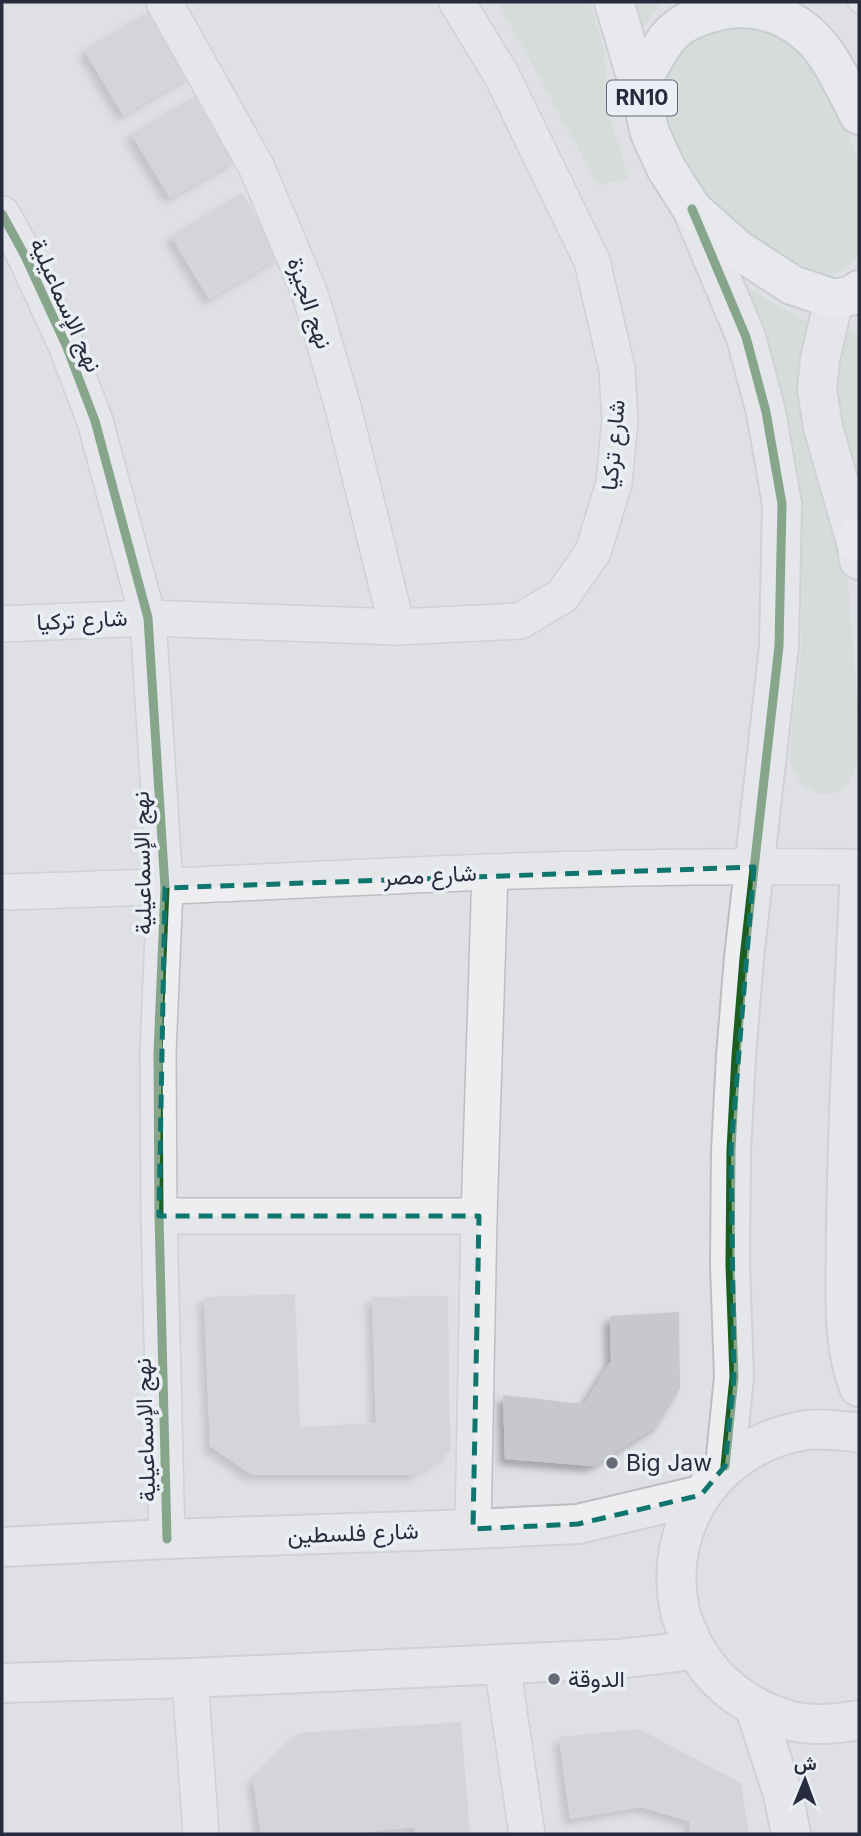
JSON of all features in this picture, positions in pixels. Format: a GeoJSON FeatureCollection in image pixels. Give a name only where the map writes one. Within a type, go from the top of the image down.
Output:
{"type":"FeatureCollection","features":[{"type":"Feature","properties":{"kind":"main road","name":"RN10"},"geometry":{"type":"LineString","coordinates":[[614,2],[650,133],[666,168],[692,209],[737,248],[792,285],[852,296]]}},
{"type":"Feature","properties":{"kind":"main road","name":"RN10"},"geometry":{"type":"LineString","coordinates":[[639,86],[671,33],[687,21],[699,15],[738,6],[783,11],[822,50],[859,115]]}},
{"type":"Feature","properties":{"kind":"street","name":"نهج الجيزة"},"geometry":{"type":"LineString","coordinates":[[164,2],[257,167],[310,294],[343,407],[397,627]]}},
{"type":"Feature","properties":{"kind":"street","name":"شارع تركيا"},"geometry":{"type":"LineString","coordinates":[[2,624],[148,618],[397,627],[520,621],[562,596],[593,552],[614,483],[620,420],[617,369],[592,261],[501,74],[457,2]]}},
{"type":"Feature","properties":{"kind":"street"},"geometry":{"type":"LineString","coordinates":[[692,209],[746,337],[766,412],[782,504],[779,646],[736,1056],[731,1150],[730,1265],[734,1377],[713,1480],[683,1531],[676,1572],[680,1612],[695,1650],[721,1684],[755,1708],[794,1722],[836,1725],[859,1720]]}},
{"type":"Feature","properties":{"kind":"street","name":"نهج الإسماعيلية"},"geometry":{"type":"LineString","coordinates":[[2,214],[66,345],[95,421],[148,618],[165,888],[158,1053],[167,1539]]}},
{"type":"Feature","properties":{"kind":"street"},"geometry":{"type":"LineString","coordinates":[[852,296],[820,359],[817,389],[823,427],[858,546]]}},
{"type":"Feature","properties":{"kind":"street","name":"شارع مصر"},"geometry":{"type":"LineString","coordinates":[[2,892],[165,888],[490,872],[859,867]]}},
{"type":"Feature","properties":{"kind":"street"},"geometry":{"type":"LineString","coordinates":[[473,1529],[490,872]]}},
{"type":"Feature","properties":{"kind":"street"},"geometry":{"type":"LineString","coordinates":[[859,889],[846,1181],[845,1324],[859,1387]]}},
{"type":"Feature","properties":{"kind":"street"},"geometry":{"type":"LineString","coordinates":[[159,1216],[479,1216]]}},
{"type":"Feature","properties":{"kind":"street"},"geometry":{"type":"LineString","coordinates":[[713,1480],[764,1442],[808,1430],[859,1433]]}},
{"type":"Feature","properties":{"kind":"street","name":"شارع فلسطين"},"geometry":{"type":"LineString","coordinates":[[2,1547],[578,1524],[713,1480]]}},
{"type":"Feature","properties":{"kind":"street"},"geometry":{"type":"LineString","coordinates":[[2,1683],[190,1678],[618,1659],[695,1650]]}},
{"type":"Feature","properties":{"kind":"street"},"geometry":{"type":"LineString","coordinates":[[502,1664],[527,1834]]}},
{"type":"Feature","properties":{"kind":"street"},"geometry":{"type":"LineString","coordinates":[[190,1678],[201,1834]]}},
{"type":"Feature","properties":{"kind":"street"},"geometry":{"type":"LineString","coordinates":[[755,1708],[783,1794],[791,1834]]}},
{"type":"Feature","properties":{"kind":"highlighted area"},"geometry":{"type":"Polygon","coordinates":[[[754,867],[731,1150],[734,1377],[725,1466],[701,1495],[578,1524],[473,1529],[479,1216],[159,1216],[165,888],[754,867]]]}},
{"type":"Feature","properties":{"kind":"shaded area"},"geometry":{"type":"Polygon","coordinates":[[[498,2],[590,2],[604,50],[609,116],[629,178],[598,185],[498,2]]]}},
{"type":"Feature","properties":{"kind":"shaded area"},"geometry":{"type":"Polygon","coordinates":[[[625,2],[661,2],[638,35],[625,2]]]}},
{"type":"Feature","properties":{"kind":"shaded area"},"geometry":{"type":"Polygon","coordinates":[[[706,23],[771,24],[806,58],[841,110],[859,165],[859,255],[840,271],[815,277],[716,212],[658,123],[660,72],[706,23]]]}},
{"type":"Feature","properties":{"kind":"shaded area"},"geometry":{"type":"Polygon","coordinates":[[[733,280],[819,328],[811,426],[848,584],[858,709],[857,765],[848,784],[836,793],[820,794],[802,785],[789,756],[802,641],[800,519],[733,280]]]}},
{"type":"Feature","properties":{"kind":"shaded area"},"geometry":{"type":"Polygon","coordinates":[[[842,330],[859,335],[859,498],[837,428],[830,371],[842,330]]]}},
{"type":"Feature","properties":{"kind":"building"},"geometry":{"type":"Polygon","coordinates":[[[153,9],[192,74],[123,115],[84,50],[153,9]]]}},
{"type":"Feature","properties":{"kind":"building"},"geometry":{"type":"Polygon","coordinates":[[[198,94],[237,159],[170,198],[131,134],[198,94]]]}},
{"type":"Feature","properties":{"kind":"building"},"geometry":{"type":"Polygon","coordinates":[[[242,193],[280,256],[209,299],[171,236],[242,193]]]}},
{"type":"Feature","properties":{"kind":"building"},"geometry":{"type":"Polygon","coordinates":[[[295,1294],[300,1427],[376,1423],[372,1297],[448,1296],[450,1451],[414,1475],[252,1475],[210,1446],[204,1297],[295,1294]]]}},
{"type":"Feature","properties":{"kind":"building"},"geometry":{"type":"Polygon","coordinates":[[[679,1312],[680,1389],[658,1425],[593,1466],[505,1459],[503,1395],[584,1404],[611,1361],[610,1316],[679,1312]]]}},
{"type":"Feature","properties":{"kind":"building"},"geometry":{"type":"Polygon","coordinates":[[[461,1722],[470,1834],[415,1834],[414,1827],[364,1834],[261,1834],[253,1779],[299,1733],[461,1722]]]}},
{"type":"Feature","properties":{"kind":"building"},"geometry":{"type":"Polygon","coordinates":[[[639,1729],[741,1783],[749,1834],[691,1834],[689,1821],[641,1807],[570,1819],[559,1737],[639,1729]]]}},
{"type":"Feature","properties":{"kind":"cycle path"},"geometry":{"type":"LineString","coordinates":[[692,209],[746,337],[766,412],[782,504],[779,646],[744,958],[736,1056],[731,1150],[730,1265],[734,1377],[725,1466]]}},
{"type":"Feature","properties":{"kind":"cycle path"},"geometry":{"type":"LineString","coordinates":[[2,214],[25,256],[66,345],[95,421],[148,618],[165,888],[158,1053],[167,1539]]}},
{"type":"Feature","properties":{"kind":"place","name":"Big Jaw"},"geometry":{"type":"Point","coordinates":[612,1463]}},
{"type":"Feature","properties":{"kind":"place","name":"الدوقة"},"geometry":{"type":"Point","coordinates":[554,1679]}}]}
